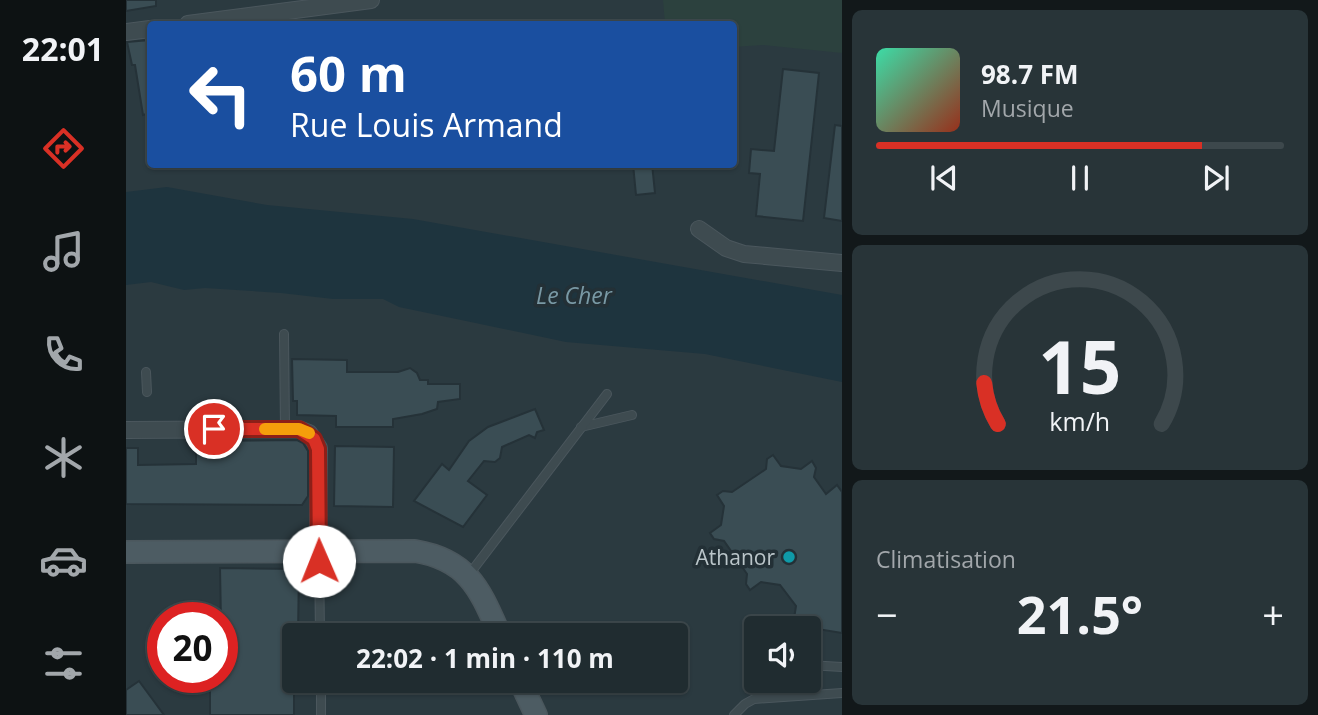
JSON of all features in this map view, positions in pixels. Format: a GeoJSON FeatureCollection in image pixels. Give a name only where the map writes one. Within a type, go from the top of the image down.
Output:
{"type":"FeatureCollection","features":[{"type":"Feature","properties":{"kind":"street"},"geometry":{"type":"LineString","coordinates":[[211,21],[371,0]]}},
{"type":"Feature","properties":{"kind":"street"},"geometry":{"type":"LineString","coordinates":[[126,32],[147,29]]}},
{"type":"Feature","properties":{"kind":"street"},"geometry":{"type":"LineString","coordinates":[[699,229],[726,248],[744,254],[842,263]]}},
{"type":"Feature","properties":{"kind":"street"},"geometry":{"type":"LineString","coordinates":[[126,430],[299,429],[309,433],[318,449],[318,552]]}},
{"type":"Feature","properties":{"kind":"street"},"geometry":{"type":"LineString","coordinates":[[126,552],[415,551],[434,554],[450,561],[478,587],[494,623]]}},
{"type":"Feature","properties":{"kind":"street"},"geometry":{"type":"LineString","coordinates":[[526,693],[536,715]]}},
{"type":"Feature","properties":{"kind":"lane"},"geometry":{"type":"LineString","coordinates":[[284,334],[285,429]]}},
{"type":"Feature","properties":{"kind":"lane"},"geometry":{"type":"LineString","coordinates":[[146,372],[147,392]]}},
{"type":"Feature","properties":{"kind":"lane"},"geometry":{"type":"LineString","coordinates":[[468,576],[607,394]]}},
{"type":"Feature","properties":{"kind":"lane"},"geometry":{"type":"LineString","coordinates":[[581,427],[632,415]]}},
{"type":"Feature","properties":{"kind":"lane"},"geometry":{"type":"LineString","coordinates":[[318,552],[320,623]]}},
{"type":"Feature","properties":{"kind":"lane"},"geometry":{"type":"LineString","coordinates":[[821,666],[842,667]]}},
{"type":"Feature","properties":{"kind":"lane"},"geometry":{"type":"LineString","coordinates":[[321,693],[321,715]]}},
{"type":"Feature","properties":{"kind":"lane"},"geometry":{"type":"LineString","coordinates":[[734,715],[754,699],[842,693]]}},
{"type":"Feature","properties":{"kind":"green space"},"geometry":{"type":"Polygon","coordinates":[[[663,0],[842,0],[842,53],[763,45],[737,47],[737,21],[665,21],[663,0]]]}},
{"type":"Feature","properties":{"kind":"water","name":"Le Cher"},"geometry":{"type":"Polygon","coordinates":[[[167,187],[267,205],[413,219],[842,295],[842,382],[705,354],[566,342],[399,307],[383,299],[333,299],[205,288],[184,290],[151,282],[126,285],[126,192],[167,187]]]}},
{"type":"Feature","properties":{"kind":"building"},"geometry":{"type":"Polygon","coordinates":[[[126,0],[156,0],[156,6],[126,11],[126,0]]]}},
{"type":"Feature","properties":{"kind":"building"},"geometry":{"type":"Polygon","coordinates":[[[147,40],[147,114],[143,115],[135,65],[132,65],[127,42],[147,40]]]}},
{"type":"Feature","properties":{"kind":"building"},"geometry":{"type":"Polygon","coordinates":[[[783,69],[819,73],[803,221],[756,216],[760,174],[749,173],[751,149],[774,151],[783,69]]]}},
{"type":"Feature","properties":{"kind":"building"},"geometry":{"type":"Polygon","coordinates":[[[835,125],[842,126],[842,221],[824,218],[835,125]]]}},
{"type":"Feature","properties":{"kind":"building"},"geometry":{"type":"Polygon","coordinates":[[[633,168],[652,168],[655,193],[636,195],[633,168]]]}},
{"type":"Feature","properties":{"kind":"building"},"geometry":{"type":"Polygon","coordinates":[[[292,359],[347,360],[347,372],[398,372],[410,368],[417,373],[420,380],[428,380],[428,384],[460,384],[460,399],[438,402],[437,409],[422,414],[393,419],[393,427],[336,427],[336,416],[297,415],[297,401],[293,401],[292,359]]]}},
{"type":"Feature","properties":{"kind":"building"},"geometry":{"type":"Polygon","coordinates":[[[535,409],[544,430],[537,432],[535,438],[529,435],[502,447],[500,458],[495,462],[484,461],[468,481],[487,495],[463,527],[414,501],[442,464],[449,470],[469,441],[488,427],[535,409]]]}},
{"type":"Feature","properties":{"kind":"building"},"geometry":{"type":"Polygon","coordinates":[[[297,440],[303,443],[308,451],[308,496],[302,505],[126,504],[126,448],[138,448],[138,465],[196,464],[196,441],[297,440]]]}},
{"type":"Feature","properties":{"kind":"building"},"geometry":{"type":"Polygon","coordinates":[[[335,446],[394,447],[393,507],[334,506],[335,446]]]}},
{"type":"Feature","properties":{"kind":"building","name":"Athanor"},"geometry":{"type":"Polygon","coordinates":[[[773,455],[781,466],[801,469],[812,461],[816,468],[814,477],[826,494],[837,485],[842,492],[842,633],[821,630],[821,616],[794,616],[796,606],[780,585],[761,582],[750,590],[746,584],[747,574],[724,541],[714,539],[710,533],[721,525],[724,506],[717,495],[723,491],[732,492],[766,469],[767,459],[773,455]]]}},
{"type":"Feature","properties":{"kind":"building"},"geometry":{"type":"Polygon","coordinates":[[[220,568],[299,569],[298,623],[282,623],[282,693],[294,693],[294,715],[210,715],[210,693],[238,693],[238,602],[221,602],[220,568]]]}},
{"type":"Feature","properties":{"kind":"building"},"geometry":{"type":"Polygon","coordinates":[[[139,681],[164,715],[126,715],[126,690],[139,681]]]}},
{"type":"Feature","properties":{"kind":"slow traffic"},"geometry":{"type":"LineString","coordinates":[[265,429],[299,429],[309,433]]}},
{"type":"Feature","properties":{"kind":"place","name":"Athanor"},"geometry":{"type":"Point","coordinates":[789,557]}},
{"type":"Feature","properties":{"kind":"route"},"geometry":{"type":"LineString","coordinates":[[214,429],[299,429],[309,433],[314,439],[318,449],[319,561]]}}]}
